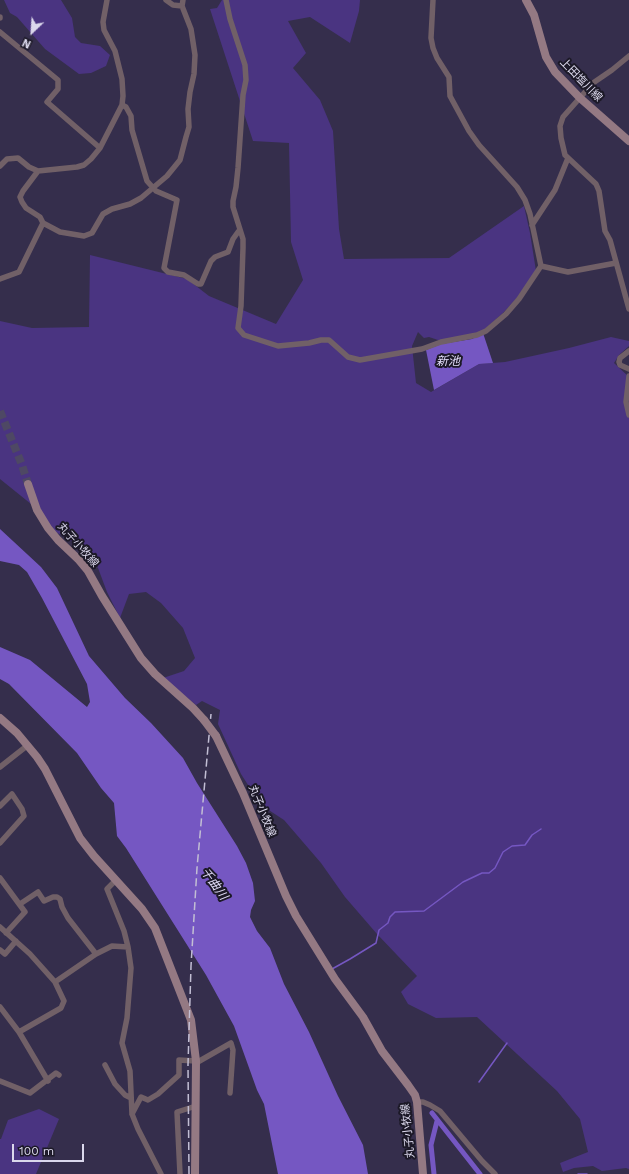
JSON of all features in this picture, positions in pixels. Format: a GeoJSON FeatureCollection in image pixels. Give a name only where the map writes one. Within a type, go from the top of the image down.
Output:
{"type":"FeatureCollection","features":[{"type":"Feature","properties":{"kind":"street"},"geometry":{"type":"LineString","coordinates":[[0,166],[7,159],[18,158],[29,167],[38,171],[77,168],[84,165],[91,159],[100,148],[122,106],[123,90],[115,51],[104,30],[103,22],[107,0]]}},
{"type":"Feature","properties":{"kind":"street"},"geometry":{"type":"LineString","coordinates":[[166,0],[173,6],[182,6]]}},
{"type":"Feature","properties":{"kind":"street"},"geometry":{"type":"LineString","coordinates":[[38,171],[20,197],[26,208],[40,217],[43,222],[60,232],[84,236],[92,233],[103,214],[112,209],[130,204],[141,198],[154,189],[167,176],[180,160],[189,128],[188,109],[194,74],[195,55],[191,29],[182,6],[184,0]]}},
{"type":"Feature","properties":{"kind":"street"},"geometry":{"type":"LineString","coordinates":[[226,0],[230,19],[246,72],[238,168],[233,201],[233,207],[240,230],[243,248],[241,306],[238,328],[244,335],[278,346],[329,340],[348,357],[360,360],[422,349],[442,342],[477,335],[486,331],[506,314],[519,299],[541,266],[525,200],[517,187],[479,145],[469,131],[450,96],[449,77],[437,58],[431,38],[433,0]]}},
{"type":"Feature","properties":{"kind":"street","name":"上田塩川線"},"geometry":{"type":"LineString","coordinates":[[526,0],[534,15],[542,46],[549,64],[561,79],[580,98],[629,141]]}},
{"type":"Feature","properties":{"kind":"street"},"geometry":{"type":"LineString","coordinates":[[0,32],[58,80],[58,89],[47,102],[100,148]]}},
{"type":"Feature","properties":{"kind":"street"},"geometry":{"type":"LineString","coordinates":[[629,56],[593,83],[563,116],[561,121],[562,146],[568,158],[596,184],[599,190],[605,231],[610,240],[629,309]]}},
{"type":"Feature","properties":{"kind":"street"},"geometry":{"type":"LineString","coordinates":[[122,106],[126,107],[131,116],[132,130],[147,181],[154,189],[178,200],[164,268],[168,272],[184,275],[198,284],[201,284],[211,261],[215,257],[228,252],[240,230]]}},
{"type":"Feature","properties":{"kind":"street"},"geometry":{"type":"LineString","coordinates":[[532,225],[555,190],[568,158]]}},
{"type":"Feature","properties":{"kind":"street"},"geometry":{"type":"LineString","coordinates":[[0,279],[19,272],[43,222]]}},
{"type":"Feature","properties":{"kind":"street"},"geometry":{"type":"LineString","coordinates":[[541,266],[568,272],[616,263]]}},
{"type":"Feature","properties":{"kind":"street"},"geometry":{"type":"LineString","coordinates":[[629,351],[620,358],[618,362],[620,365],[629,369]]}},
{"type":"Feature","properties":{"kind":"street"},"geometry":{"type":"LineString","coordinates":[[629,376],[626,402],[629,415]]}},
{"type":"Feature","properties":{"kind":"street","name":"丸子小牧線"},"geometry":{"type":"LineString","coordinates":[[28,484],[37,510],[48,528],[88,571],[102,596],[142,658],[155,674],[193,708],[216,736],[244,793],[286,896],[296,916],[335,979],[363,1017],[382,1051],[412,1090],[417,1102],[423,1174]]}},
{"type":"Feature","properties":{"kind":"street"},"geometry":{"type":"LineString","coordinates":[[1,721],[28,745],[45,769],[80,838],[94,856],[142,909],[155,928],[191,1020],[196,1062],[195,1174]]}},
{"type":"Feature","properties":{"kind":"street"},"geometry":{"type":"LineString","coordinates":[[0,767],[28,745]]}},
{"type":"Feature","properties":{"kind":"street"},"geometry":{"type":"LineString","coordinates":[[0,806],[12,794],[22,809],[24,816],[0,843]]}},
{"type":"Feature","properties":{"kind":"street"},"geometry":{"type":"LineString","coordinates":[[0,878],[25,912],[6,933]]}},
{"type":"Feature","properties":{"kind":"street"},"geometry":{"type":"LineString","coordinates":[[116,880],[107,889],[124,931],[131,968],[127,1018],[122,1042],[130,1071],[132,1114],[161,1174]]}},
{"type":"Feature","properties":{"kind":"street"},"geometry":{"type":"LineString","coordinates":[[20,904],[38,892],[44,901],[57,897],[60,900],[68,918],[96,954]]}},
{"type":"Feature","properties":{"kind":"street"},"geometry":{"type":"LineString","coordinates":[[0,928],[30,954],[55,982],[64,1001],[61,1008],[19,1032]]}},
{"type":"Feature","properties":{"kind":"street"},"geometry":{"type":"LineString","coordinates":[[0,950],[5,954],[16,941]]}},
{"type":"Feature","properties":{"kind":"street"},"geometry":{"type":"LineString","coordinates":[[55,982],[96,954],[112,946],[128,947]]}},
{"type":"Feature","properties":{"kind":"street"},"geometry":{"type":"LineString","coordinates":[[0,1007],[19,1032],[48,1081]]}},
{"type":"Feature","properties":{"kind":"street"},"geometry":{"type":"LineString","coordinates":[[132,1114],[141,1097],[148,1100],[158,1094],[179,1075],[179,1060],[196,1062],[230,1043],[233,1050],[230,1092]]}},
{"type":"Feature","properties":{"kind":"street"},"geometry":{"type":"LineString","coordinates":[[105,1064],[115,1084],[125,1095],[131,1098]]}},
{"type":"Feature","properties":{"kind":"street"},"geometry":{"type":"LineString","coordinates":[[0,1081],[30,1093],[48,1081],[56,1073],[59,1075]]}},
{"type":"Feature","properties":{"kind":"street"},"geometry":{"type":"LineString","coordinates":[[417,1102],[424,1102],[440,1111],[482,1162],[495,1174]]}},
{"type":"Feature","properties":{"kind":"street"},"geometry":{"type":"LineString","coordinates":[[180,1174],[178,1112],[196,1106]]}},
{"type":"Feature","properties":{"kind":"shaded area"},"geometry":{"type":"Polygon","coordinates":[[[4,0],[61,0],[72,18],[75,37],[81,43],[100,46],[110,55],[106,66],[91,73],[79,74],[45,49],[17,17],[10,13],[4,0]]]}},
{"type":"Feature","properties":{"kind":"shaded area"},"geometry":{"type":"Polygon","coordinates":[[[222,0],[360,0],[359,11],[350,43],[310,17],[288,21],[306,53],[293,68],[320,100],[333,131],[339,229],[344,259],[449,258],[524,206],[536,271],[517,298],[503,313],[485,329],[476,334],[441,341],[429,337],[424,338],[418,332],[412,346],[416,383],[431,392],[479,364],[505,362],[611,337],[629,341],[629,346],[619,355],[614,363],[629,377],[629,1169],[626,1168],[602,1171],[593,1166],[574,1168],[563,1172],[560,1163],[588,1152],[580,1119],[557,1091],[477,1017],[436,1018],[408,1004],[401,992],[417,976],[377,934],[345,897],[321,863],[284,820],[261,805],[241,774],[218,724],[220,710],[202,701],[196,705],[163,678],[184,671],[195,658],[183,628],[161,603],[146,592],[129,594],[120,618],[107,592],[98,568],[82,547],[52,530],[31,504],[0,479],[0,321],[32,328],[89,327],[90,255],[187,279],[209,296],[276,324],[303,280],[291,242],[289,143],[253,141],[210,9],[217,8],[222,0]]]}},
{"type":"Feature","properties":{"kind":"shaded area"},"geometry":{"type":"Polygon","coordinates":[[[39,1109],[59,1119],[36,1174],[0,1174],[0,1139],[8,1120],[39,1109]]]}},
{"type":"Feature","properties":{"kind":"water","name":"新池"},"geometry":{"type":"Polygon","coordinates":[[[483,333],[493,363],[479,364],[434,390],[426,350],[441,344],[472,339],[483,333]]]}},
{"type":"Feature","properties":{"kind":"water","name":"千曲川"},"geometry":{"type":"Polygon","coordinates":[[[0,529],[41,567],[57,588],[89,656],[125,698],[151,723],[183,758],[237,846],[246,863],[253,883],[255,901],[250,917],[257,931],[270,948],[284,984],[309,1032],[338,1096],[363,1145],[368,1174],[278,1174],[264,1104],[257,1090],[234,1026],[206,975],[117,836],[114,803],[101,788],[77,753],[9,684],[0,679],[0,647],[30,660],[87,707],[90,702],[87,684],[27,572],[19,565],[0,561],[0,529]]]}},
{"type":"Feature","properties":{"kind":"waterway"},"geometry":{"type":"LineString","coordinates":[[332,969],[376,943],[379,930],[388,923],[390,917],[395,912],[424,911],[463,882],[482,873],[489,873],[495,868],[503,852],[512,846],[525,845],[532,835],[541,829]]}},
{"type":"Feature","properties":{"kind":"waterway"},"geometry":{"type":"LineString","coordinates":[[479,1082],[507,1043]]}},
{"type":"Feature","properties":{"kind":"waterway"},"geometry":{"type":"LineString","coordinates":[[432,1113],[480,1174]]}},
{"type":"Feature","properties":{"kind":"waterway"},"geometry":{"type":"LineString","coordinates":[[434,1174],[431,1145],[437,1121]]}},
{"type":"Feature","properties":{"kind":"waterway"},"geometry":{"type":"LineString","coordinates":[[578,1174],[587,1174]]}},
{"type":"Feature","properties":{"kind":"tunnel"},"geometry":{"type":"LineString","coordinates":[[0,411],[22,465],[28,484]]}},
{"type":"Feature","properties":{"kind":"railway"},"geometry":{"type":"LineString","coordinates":[[189,1174],[188,1065],[191,966],[197,868],[211,714]]}}]}
